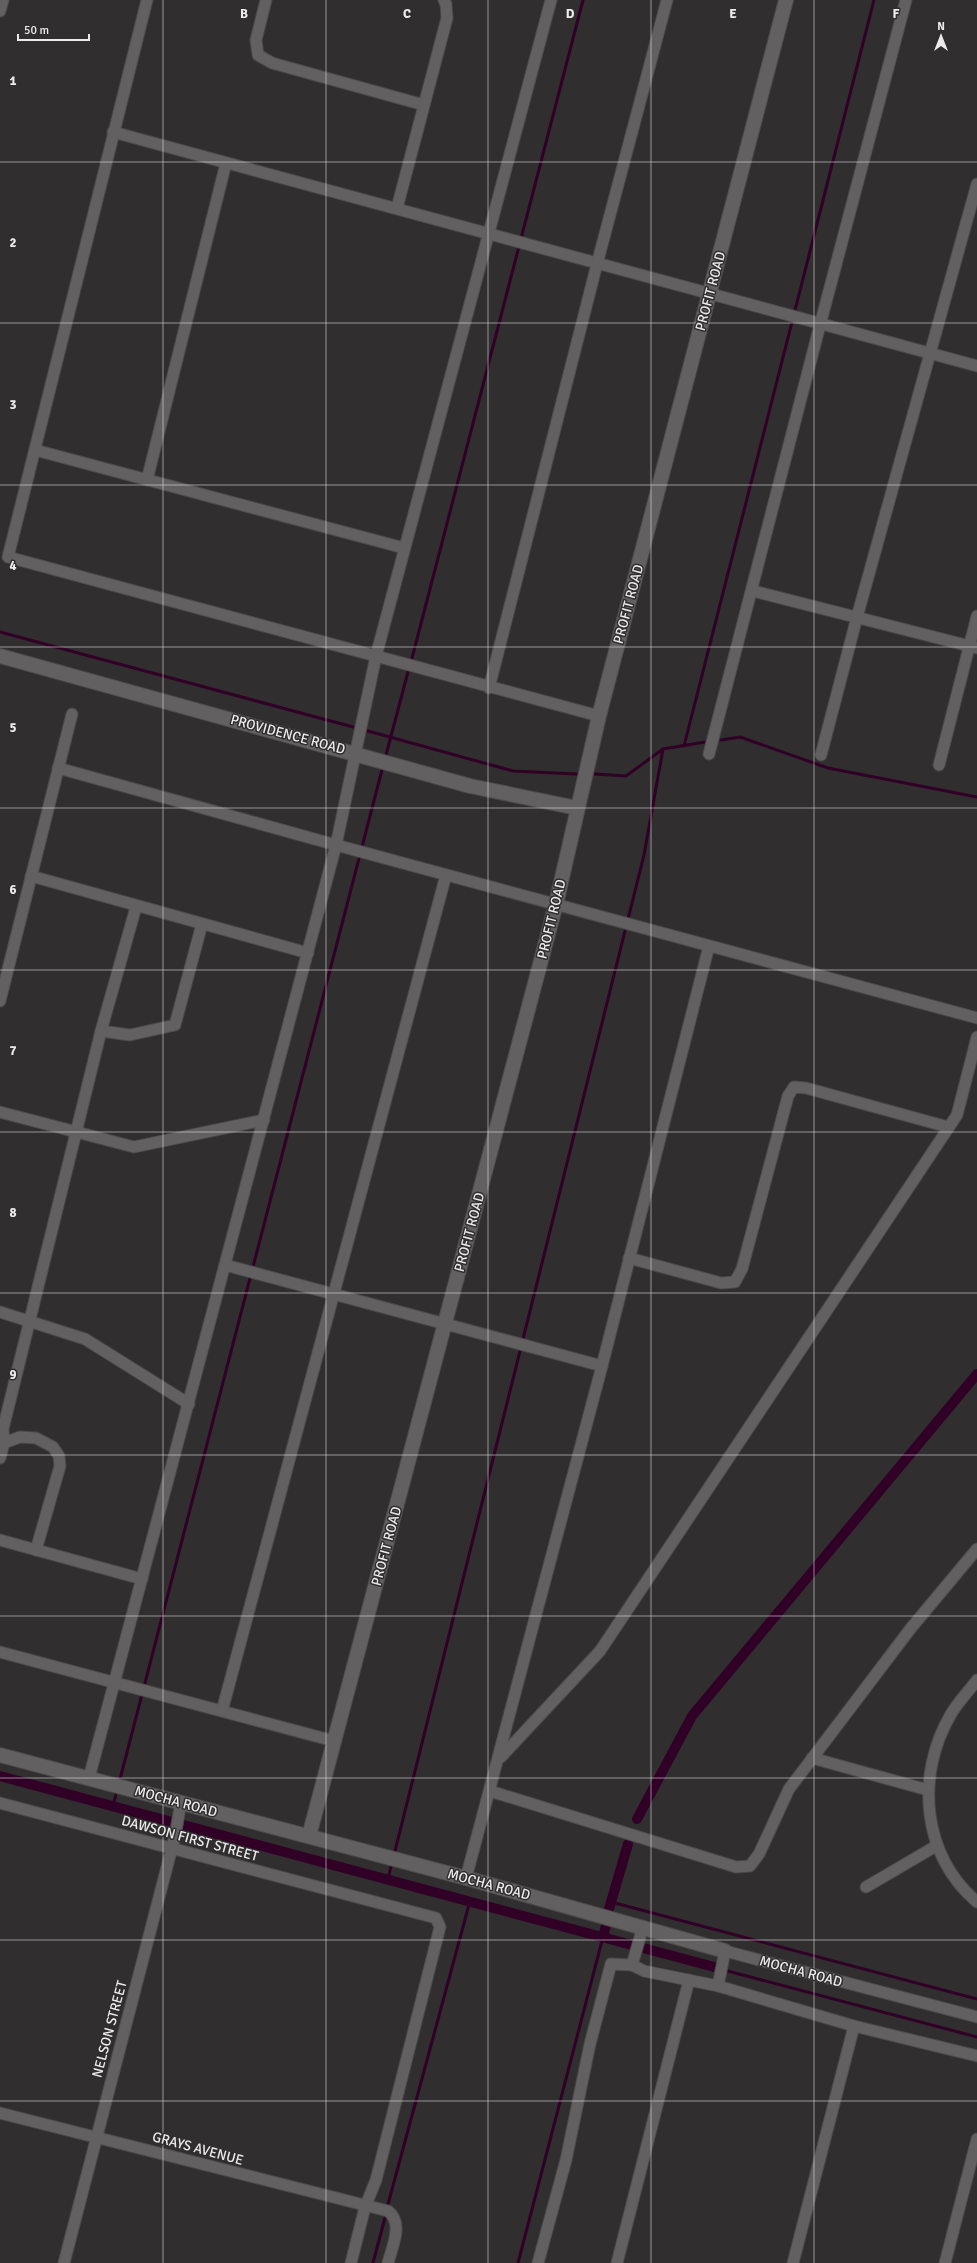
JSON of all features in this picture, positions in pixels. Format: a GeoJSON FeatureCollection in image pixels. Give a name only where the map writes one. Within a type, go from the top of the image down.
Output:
{"type":"FeatureCollection","features":[{"type":"Feature","properties":{"kind":"street"},"geometry":{"type":"LineString","coordinates":[[0,11],[3,0]]}},
{"type":"Feature","properties":{"kind":"street"},"geometry":{"type":"LineString","coordinates":[[147,0],[8,557],[489,688],[599,716]]}},
{"type":"Feature","properties":{"kind":"street"},"geometry":{"type":"LineString","coordinates":[[266,0],[256,40],[258,55],[272,63],[424,105]]}},
{"type":"Feature","properties":{"kind":"street"},"geometry":{"type":"LineString","coordinates":[[397,208],[447,18],[446,4],[444,0]]}},
{"type":"Feature","properties":{"kind":"street"},"geometry":{"type":"LineString","coordinates":[[89,1778],[308,954],[336,845],[376,656],[551,0]]}},
{"type":"Feature","properties":{"kind":"street"},"geometry":{"type":"LineString","coordinates":[[489,688],[597,264],[667,0]]}},
{"type":"Feature","properties":{"kind":"street","name":"PROFIT ROAD"},"geometry":{"type":"LineString","coordinates":[[309,1836],[556,904],[599,716],[786,0]]}},
{"type":"Feature","properties":{"kind":"street"},"geometry":{"type":"LineString","coordinates":[[709,754],[753,591],[820,325],[906,0]]}},
{"type":"Feature","properties":{"kind":"street"},"geometry":{"type":"LineString","coordinates":[[113,132],[489,233],[820,325],[977,366]]}},
{"type":"Feature","properties":{"kind":"street"},"geometry":{"type":"LineString","coordinates":[[147,480],[226,163]]}},
{"type":"Feature","properties":{"kind":"street"},"geometry":{"type":"LineString","coordinates":[[821,755],[929,353],[977,184]]}},
{"type":"Feature","properties":{"kind":"street"},"geometry":{"type":"LineString","coordinates":[[35,450],[404,548]]}},
{"type":"Feature","properties":{"kind":"street"},"geometry":{"type":"LineString","coordinates":[[753,591],[973,647]]}},
{"type":"Feature","properties":{"kind":"street"},"geometry":{"type":"LineString","coordinates":[[940,765],[973,647],[977,616]]}},
{"type":"Feature","properties":{"kind":"street","name":"PROVIDENCE ROAD"},"geometry":{"type":"LineString","coordinates":[[0,656],[355,752],[470,786],[577,808]]}},
{"type":"Feature","properties":{"kind":"street"},"geometry":{"type":"LineString","coordinates":[[0,1002],[72,714]]}},
{"type":"Feature","properties":{"kind":"street"},"geometry":{"type":"LineString","coordinates":[[58,768],[336,845],[977,1018]]}},
{"type":"Feature","properties":{"kind":"street"},"geometry":{"type":"LineString","coordinates":[[222,1711],[446,874]]}},
{"type":"Feature","properties":{"kind":"street"},"geometry":{"type":"LineString","coordinates":[[31,876],[136,907],[308,954]]}},
{"type":"Feature","properties":{"kind":"street"},"geometry":{"type":"LineString","coordinates":[[0,1458],[4,1443],[3,1429],[78,1134],[101,1031],[136,907]]}},
{"type":"Feature","properties":{"kind":"street"},"geometry":{"type":"LineString","coordinates":[[101,1031],[130,1035],[175,1025],[202,924]]}},
{"type":"Feature","properties":{"kind":"street"},"geometry":{"type":"LineString","coordinates":[[466,1878],[499,1759],[602,1366],[709,946]]}},
{"type":"Feature","properties":{"kind":"street"},"geometry":{"type":"LineString","coordinates":[[499,1759],[600,1651],[957,1114],[977,1037]]}},
{"type":"Feature","properties":{"kind":"street"},"geometry":{"type":"LineString","coordinates":[[629,1258],[721,1283],[734,1282],[742,1269],[788,1096],[794,1087],[806,1088],[948,1127]]}},
{"type":"Feature","properties":{"kind":"street"},"geometry":{"type":"LineString","coordinates":[[0,1112],[78,1134],[134,1147],[264,1120]]}},
{"type":"Feature","properties":{"kind":"street"},"geometry":{"type":"LineString","coordinates":[[225,1265],[444,1325],[602,1366]]}},
{"type":"Feature","properties":{"kind":"street"},"geometry":{"type":"LineString","coordinates":[[0,1312],[30,1320],[85,1339],[189,1404]]}},
{"type":"Feature","properties":{"kind":"street"},"geometry":{"type":"LineString","coordinates":[[4,1443],[20,1437],[36,1438],[53,1447],[59,1456],[60,1466],[36,1550]]}},
{"type":"Feature","properties":{"kind":"street"},"geometry":{"type":"LineString","coordinates":[[0,1540],[142,1579]]}},
{"type":"Feature","properties":{"kind":"street"},"geometry":{"type":"LineString","coordinates":[[490,1791],[736,1867],[743,1867],[754,1863],[789,1789],[911,1628],[977,1549]]}},
{"type":"Feature","properties":{"kind":"street"},"geometry":{"type":"LineString","coordinates":[[0,1652],[334,1741]]}},
{"type":"Feature","properties":{"kind":"street"},"geometry":{"type":"LineString","coordinates":[[977,1680],[951,1715],[930,1771],[928,1790],[931,1824],[936,1846],[948,1868],[977,1902]]}},
{"type":"Feature","properties":{"kind":"street","name":"MOCHA ROAD"},"geometry":{"type":"LineString","coordinates":[[0,1755],[89,1778],[180,1807],[309,1836],[466,1878],[642,1931],[725,1951],[977,2017]]}},
{"type":"Feature","properties":{"kind":"street"},"geometry":{"type":"LineString","coordinates":[[812,1758],[928,1790]]}},
{"type":"Feature","properties":{"kind":"street","name":"DAWSON FIRST STREET"},"geometry":{"type":"LineString","coordinates":[[0,1803],[433,1916],[438,1921],[440,1927],[376,2180],[365,2207],[351,2263]]}},
{"type":"Feature","properties":{"kind":"street","name":"NELSON STREET"},"geometry":{"type":"LineString","coordinates":[[64,2263],[172,1848],[180,1807]]}},
{"type":"Feature","properties":{"kind":"street"},"geometry":{"type":"LineString","coordinates":[[866,1886],[936,1846]]}},
{"type":"Feature","properties":{"kind":"street"},"geometry":{"type":"LineString","coordinates":[[632,1965],[642,1931]]}},
{"type":"Feature","properties":{"kind":"street"},"geometry":{"type":"LineString","coordinates":[[718,1986],[725,1951]]}},
{"type":"Feature","properties":{"kind":"street"},"geometry":{"type":"LineString","coordinates":[[538,2263],[566,2160],[590,2044],[611,1964],[632,1965],[644,1971],[718,1986],[854,2026],[977,2056]]}},
{"type":"Feature","properties":{"kind":"street"},"geometry":{"type":"LineString","coordinates":[[617,2263],[689,1980]]}},
{"type":"Feature","properties":{"kind":"street"},"geometry":{"type":"LineString","coordinates":[[792,2263],[854,2026]]}},
{"type":"Feature","properties":{"kind":"street","name":"GRAYS AVENUE"},"geometry":{"type":"LineString","coordinates":[[0,2113],[388,2212],[394,2216],[397,2224],[388,2263]]}},
{"type":"Feature","properties":{"kind":"street"},"geometry":{"type":"LineString","coordinates":[[944,2263],[977,2139]]}},
{"type":"Feature","properties":{"kind":"waterway"},"geometry":{"type":"LineString","coordinates":[[411,662],[583,0]]}},
{"type":"Feature","properties":{"kind":"waterway"},"geometry":{"type":"LineString","coordinates":[[684,746],[874,0]]}},
{"type":"Feature","properties":{"kind":"waterway"},"geometry":{"type":"LineString","coordinates":[[0,632],[353,727]]}},
{"type":"Feature","properties":{"kind":"waterway"},"geometry":{"type":"LineString","coordinates":[[385,759],[409,668]]}},
{"type":"Feature","properties":{"kind":"waterway"},"geometry":{"type":"LineString","coordinates":[[368,731],[513,771],[577,774]]}},
{"type":"Feature","properties":{"kind":"waterway"},"geometry":{"type":"LineString","coordinates":[[721,740],[740,737],[828,768],[977,797]]}},
{"type":"Feature","properties":{"kind":"waterway"},"geometry":{"type":"LineString","coordinates":[[594,774],[626,776],[663,749],[705,742]]}},
{"type":"Feature","properties":{"kind":"waterway"},"geometry":{"type":"LineString","coordinates":[[394,1855],[644,855],[663,749]]}},
{"type":"Feature","properties":{"kind":"waterway"},"geometry":{"type":"LineString","coordinates":[[119,1783],[383,766]]}},
{"type":"Feature","properties":{"kind":"waterway"},"geometry":{"type":"LineString","coordinates":[[637,1819],[692,1716],[977,1374]]}},
{"type":"Feature","properties":{"kind":"waterway"},"geometry":{"type":"LineString","coordinates":[[0,1776],[718,1968]]}},
{"type":"Feature","properties":{"kind":"waterway"},"geometry":{"type":"LineString","coordinates":[[113,1806],[117,1790]]}},
{"type":"Feature","properties":{"kind":"waterway"},"geometry":{"type":"LineString","coordinates":[[609,1909],[628,1844]]}},
{"type":"Feature","properties":{"kind":"waterway"},"geometry":{"type":"LineString","coordinates":[[388,1879],[392,1862]]}},
{"type":"Feature","properties":{"kind":"waterway"},"geometry":{"type":"LineString","coordinates":[[387,2208],[470,1901]]}},
{"type":"Feature","properties":{"kind":"waterway"},"geometry":{"type":"LineString","coordinates":[[611,1902],[977,1999]]}},
{"type":"Feature","properties":{"kind":"waterway"},"geometry":{"type":"LineString","coordinates":[[603,1937],[606,1925]]}},
{"type":"Feature","properties":{"kind":"waterway"},"geometry":{"type":"LineString","coordinates":[[518,2263],[603,1937]]}},
{"type":"Feature","properties":{"kind":"waterway"},"geometry":{"type":"LineString","coordinates":[[724,1970],[977,2037]]}},
{"type":"Feature","properties":{"kind":"waterway"},"geometry":{"type":"LineString","coordinates":[[373,2263],[386,2214]]}}]}
